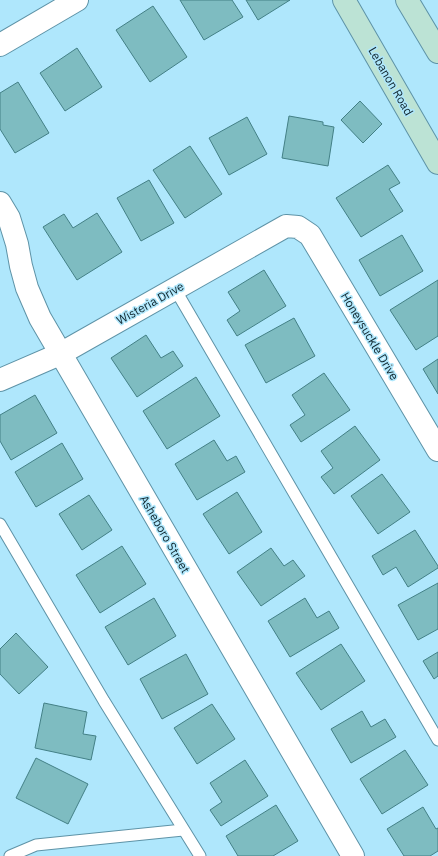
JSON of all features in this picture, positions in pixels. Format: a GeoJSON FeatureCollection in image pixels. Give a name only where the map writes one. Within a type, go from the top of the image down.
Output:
{"type":"FeatureCollection","features":[{"type":"Feature","properties":{"kind":"main road","name":"Lebanon Road"},"geometry":{"type":"LineString","coordinates":[[344,0],[438,163]]}},
{"type":"Feature","properties":{"kind":"main road"},"geometry":{"type":"LineString","coordinates":[[407,0],[438,52]]}},
{"type":"Feature","properties":{"kind":"street"},"geometry":{"type":"LineString","coordinates":[[0,44],[77,0]]}},
{"type":"Feature","properties":{"kind":"street","name":"Asheboro Street"},"geometry":{"type":"LineString","coordinates":[[3,214],[17,244],[27,288],[40,318],[353,856]]}},
{"type":"Feature","properties":{"kind":"street","name":"Wisteria Drive"},"geometry":{"type":"LineString","coordinates":[[0,380],[60,354],[286,226],[298,227]]}},
{"type":"Feature","properties":{"kind":"street","name":"Honeysuckle Drive"},"geometry":{"type":"LineString","coordinates":[[298,227],[310,235],[438,450]]}},
{"type":"Feature","properties":{"kind":"lane"},"geometry":{"type":"LineString","coordinates":[[175,289],[438,740]]}},
{"type":"Feature","properties":{"kind":"lane"},"geometry":{"type":"LineString","coordinates":[[1,526],[104,701],[200,856]]}},
{"type":"Feature","properties":{"kind":"lane"},"geometry":{"type":"LineString","coordinates":[[10,856],[36,845],[184,830]]}},
{"type":"Feature","properties":{"kind":"building"},"geometry":{"type":"Polygon","coordinates":[[[180,0],[232,0],[243,17],[204,40],[180,0]]]}},
{"type":"Feature","properties":{"kind":"building"},"geometry":{"type":"Polygon","coordinates":[[[246,0],[290,0],[258,20],[246,0]]]}},
{"type":"Feature","properties":{"kind":"building"},"geometry":{"type":"Polygon","coordinates":[[[153,6],[187,57],[150,82],[116,30],[153,6]]]}},
{"type":"Feature","properties":{"kind":"building"},"geometry":{"type":"Polygon","coordinates":[[[77,48],[102,87],[65,111],[40,73],[77,48]]]}},
{"type":"Feature","properties":{"kind":"building"},"geometry":{"type":"Polygon","coordinates":[[[18,82],[49,133],[15,153],[0,129],[0,93],[18,82]]]}},
{"type":"Feature","properties":{"kind":"building"},"geometry":{"type":"Polygon","coordinates":[[[360,101],[382,124],[363,143],[341,120],[360,101]]]}},
{"type":"Feature","properties":{"kind":"building"},"geometry":{"type":"Polygon","coordinates":[[[289,116],[323,122],[323,125],[334,127],[328,166],[282,158],[289,116]]]}},
{"type":"Feature","properties":{"kind":"building"},"geometry":{"type":"Polygon","coordinates":[[[247,117],[267,154],[229,175],[209,138],[247,117]]]}},
{"type":"Feature","properties":{"kind":"building"},"geometry":{"type":"Polygon","coordinates":[[[190,146],[222,194],[185,218],[153,170],[190,146]]]}},
{"type":"Feature","properties":{"kind":"building"},"geometry":{"type":"Polygon","coordinates":[[[388,165],[400,183],[389,189],[403,211],[361,237],[336,198],[388,165]]]}},
{"type":"Feature","properties":{"kind":"building"},"geometry":{"type":"Polygon","coordinates":[[[149,180],[174,223],[141,241],[117,198],[149,180]]]}},
{"type":"Feature","properties":{"kind":"building"},"geometry":{"type":"Polygon","coordinates":[[[97,213],[122,252],[77,280],[43,227],[64,214],[73,228],[97,213]]]}},
{"type":"Feature","properties":{"kind":"building"},"geometry":{"type":"Polygon","coordinates":[[[402,235],[423,271],[380,296],[359,260],[402,235]]]}},
{"type":"Feature","properties":{"kind":"building"},"geometry":{"type":"Polygon","coordinates":[[[264,270],[286,306],[237,336],[227,320],[240,311],[228,292],[264,270]]]}},
{"type":"Feature","properties":{"kind":"building"},"geometry":{"type":"Polygon","coordinates":[[[438,280],[438,336],[416,350],[390,310],[438,280]]]}},
{"type":"Feature","properties":{"kind":"building"},"geometry":{"type":"Polygon","coordinates":[[[294,318],[315,356],[266,383],[245,345],[294,318]]]}},
{"type":"Feature","properties":{"kind":"building"},"geometry":{"type":"Polygon","coordinates":[[[146,335],[161,358],[173,351],[183,366],[137,397],[111,358],[146,335]]]}},
{"type":"Feature","properties":{"kind":"building"},"geometry":{"type":"Polygon","coordinates":[[[438,359],[438,394],[423,369],[438,359]]]}},
{"type":"Feature","properties":{"kind":"building"},"geometry":{"type":"Polygon","coordinates":[[[324,373],[350,410],[301,442],[290,425],[305,415],[292,395],[324,373]]]}},
{"type":"Feature","properties":{"kind":"building"},"geometry":{"type":"Polygon","coordinates":[[[196,377],[220,416],[167,449],[143,411],[196,377]]]}},
{"type":"Feature","properties":{"kind":"building"},"geometry":{"type":"Polygon","coordinates":[[[35,395],[57,433],[11,460],[0,441],[0,415],[35,395]]]}},
{"type":"Feature","properties":{"kind":"building"},"geometry":{"type":"Polygon","coordinates":[[[355,426],[380,460],[334,494],[321,477],[333,468],[321,451],[355,426]]]}},
{"type":"Feature","properties":{"kind":"building"},"geometry":{"type":"Polygon","coordinates":[[[214,440],[227,461],[236,456],[245,472],[197,500],[175,464],[214,440]]]}},
{"type":"Feature","properties":{"kind":"building"},"geometry":{"type":"Polygon","coordinates":[[[62,443],[83,479],[36,507],[15,472],[62,443]]]}},
{"type":"Feature","properties":{"kind":"building"},"geometry":{"type":"Polygon","coordinates":[[[382,474],[410,512],[378,534],[351,496],[382,474]]]}},
{"type":"Feature","properties":{"kind":"building"},"geometry":{"type":"Polygon","coordinates":[[[237,492],[262,532],[229,554],[203,514],[237,492]]]}},
{"type":"Feature","properties":{"kind":"building"},"geometry":{"type":"Polygon","coordinates":[[[89,495],[112,530],[82,550],[59,514],[89,495]]]}},
{"type":"Feature","properties":{"kind":"building"},"geometry":{"type":"Polygon","coordinates":[[[415,530],[438,568],[408,587],[396,567],[383,575],[372,556],[415,530]]]}},
{"type":"Feature","properties":{"kind":"building"},"geometry":{"type":"Polygon","coordinates":[[[122,546],[146,584],[100,613],[76,575],[122,546]]]}},
{"type":"Feature","properties":{"kind":"building"},"geometry":{"type":"Polygon","coordinates":[[[271,548],[284,566],[293,560],[305,576],[261,606],[237,572],[271,548]]]}},
{"type":"Feature","properties":{"kind":"building"},"geometry":{"type":"Polygon","coordinates":[[[438,583],[438,629],[418,640],[398,605],[438,583]]]}},
{"type":"Feature","properties":{"kind":"building"},"geometry":{"type":"Polygon","coordinates":[[[154,598],[176,636],[128,665],[105,627],[154,598]]]}},
{"type":"Feature","properties":{"kind":"building"},"geometry":{"type":"Polygon","coordinates":[[[305,598],[317,618],[329,611],[339,628],[290,657],[268,621],[305,598]]]}},
{"type":"Feature","properties":{"kind":"building"},"geometry":{"type":"Polygon","coordinates":[[[16,633],[48,667],[19,694],[0,674],[0,649],[16,633]]]}},
{"type":"Feature","properties":{"kind":"building"},"geometry":{"type":"Polygon","coordinates":[[[341,644],[365,681],[321,710],[296,673],[341,644]]]}},
{"type":"Feature","properties":{"kind":"building"},"geometry":{"type":"Polygon","coordinates":[[[438,652],[438,676],[434,679],[423,661],[438,652]]]}},
{"type":"Feature","properties":{"kind":"building"},"geometry":{"type":"Polygon","coordinates":[[[186,654],[208,694],[162,719],[140,679],[186,654]]]}},
{"type":"Feature","properties":{"kind":"building"},"geometry":{"type":"Polygon","coordinates":[[[44,703],[87,712],[83,734],[96,736],[91,760],[35,748],[44,703]]]}},
{"type":"Feature","properties":{"kind":"building"},"geometry":{"type":"Polygon","coordinates":[[[212,704],[235,739],[197,764],[174,728],[212,704]]]}},
{"type":"Feature","properties":{"kind":"building"},"geometry":{"type":"Polygon","coordinates":[[[362,711],[371,727],[385,719],[396,737],[351,763],[331,729],[362,711]]]}},
{"type":"Feature","properties":{"kind":"building"},"geometry":{"type":"Polygon","coordinates":[[[405,750],[428,785],[382,814],[360,779],[405,750]]]}},
{"type":"Feature","properties":{"kind":"building"},"geometry":{"type":"Polygon","coordinates":[[[36,758],[88,784],[68,824],[16,798],[36,758]]]}},
{"type":"Feature","properties":{"kind":"building"},"geometry":{"type":"Polygon","coordinates":[[[245,760],[268,796],[221,826],[210,810],[222,802],[210,783],[245,760]]]}},
{"type":"Feature","properties":{"kind":"building"},"geometry":{"type":"Polygon","coordinates":[[[276,805],[298,841],[273,856],[238,856],[226,836],[276,805]]]}},
{"type":"Feature","properties":{"kind":"building"},"geometry":{"type":"Polygon","coordinates":[[[423,807],[436,829],[438,828],[438,851],[430,856],[404,856],[387,829],[423,807]]]}}]}
